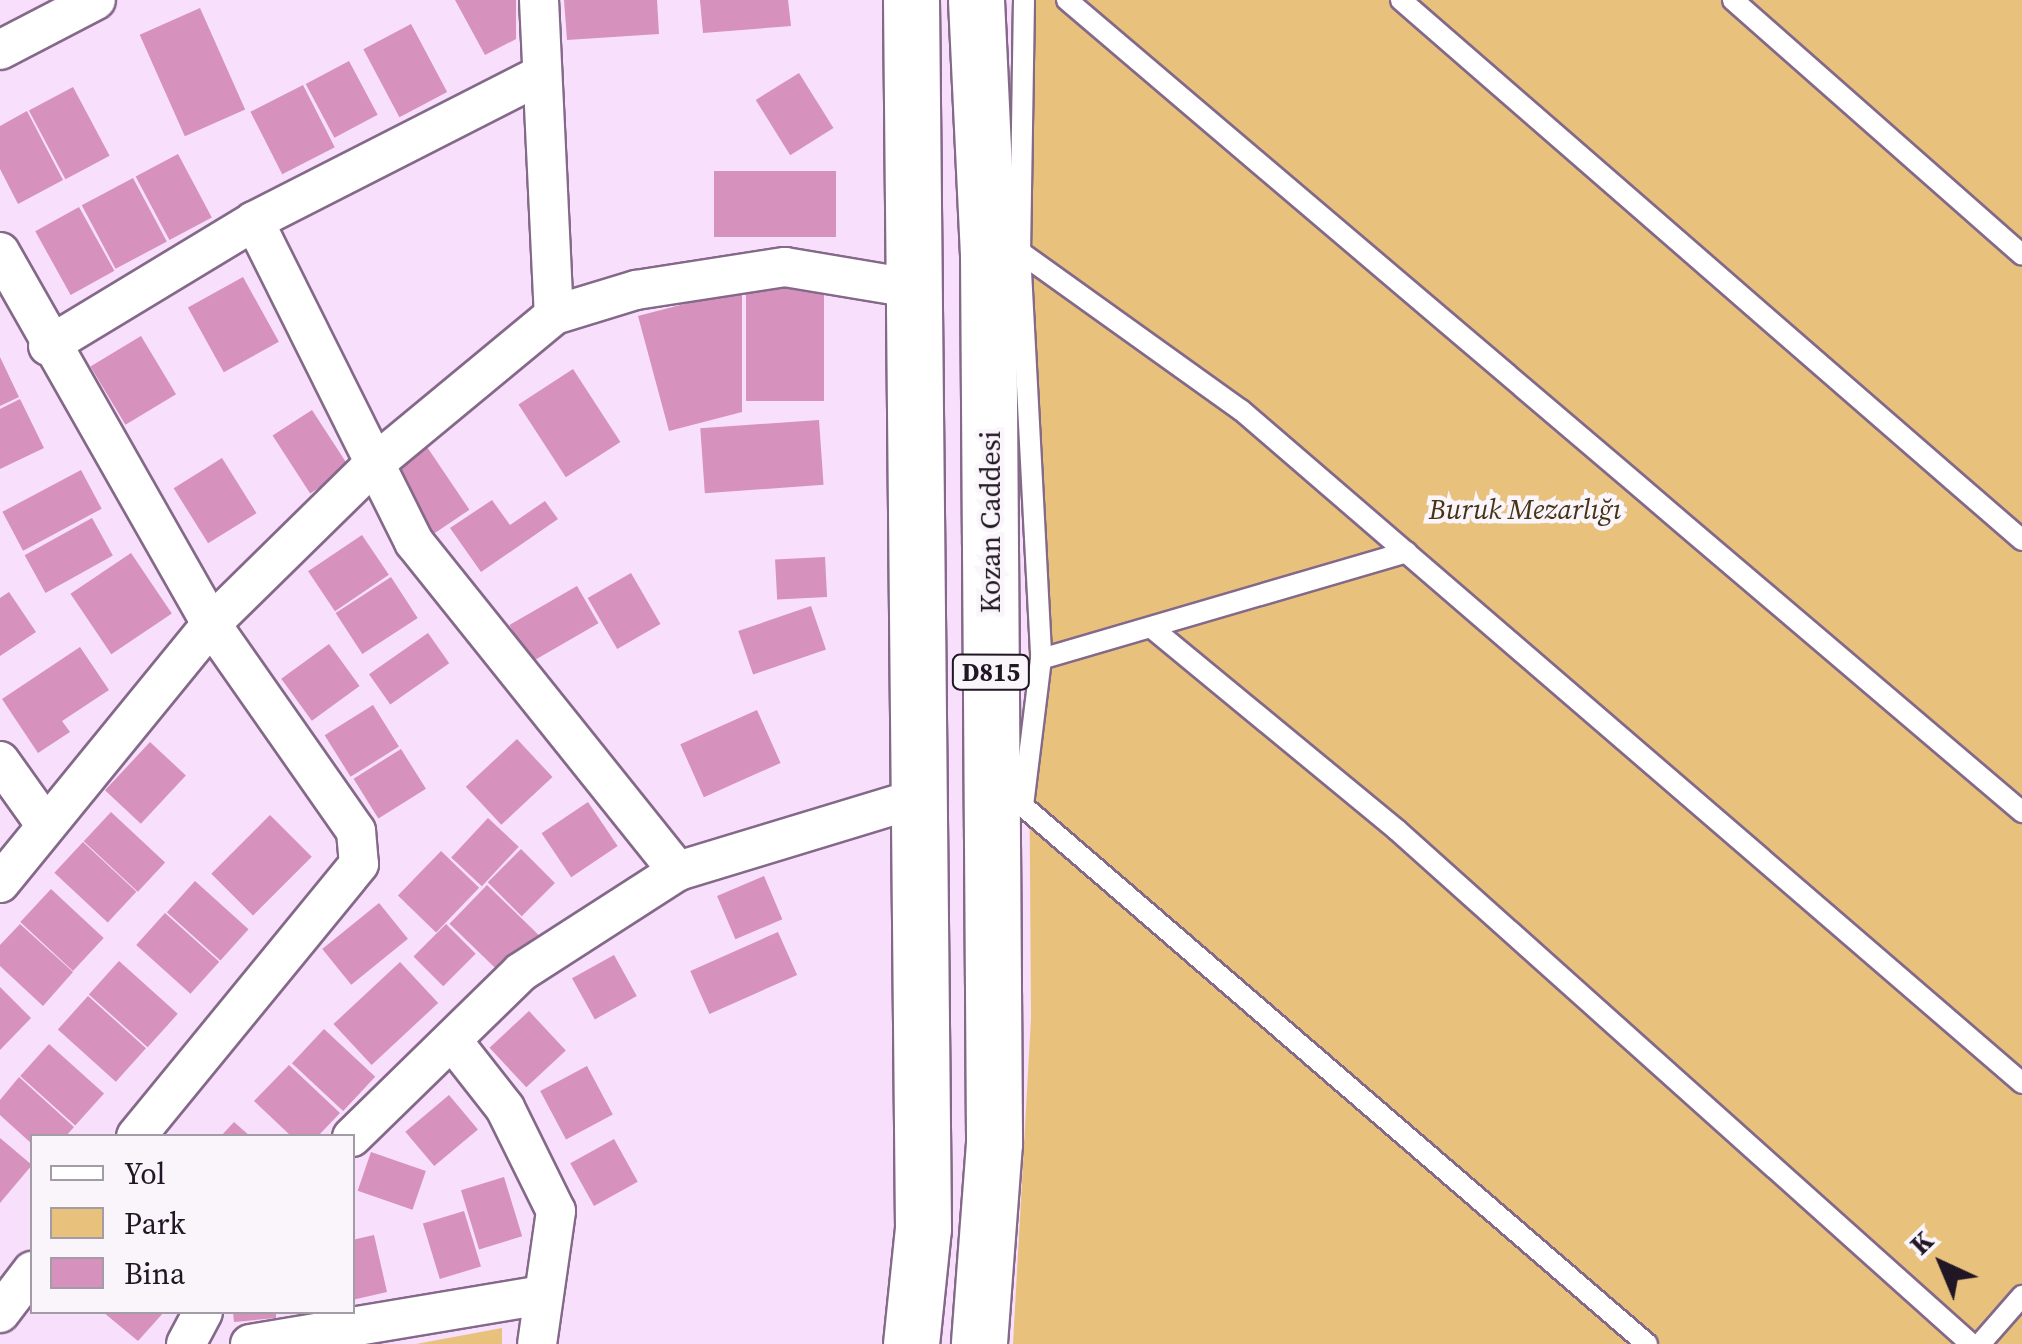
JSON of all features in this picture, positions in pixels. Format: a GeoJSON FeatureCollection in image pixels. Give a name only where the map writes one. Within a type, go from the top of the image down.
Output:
{"type":"FeatureCollection","features":[{"type":"Feature","properties":{"kind":"highway","name":"D815"},"geometry":{"type":"LineString","coordinates":[[911,0],[917,290],[923,1228],[911,1344]]}},
{"type":"Feature","properties":{"kind":"highway","name":"Kozan Caddesi"},"geometry":{"type":"LineString","coordinates":[[976,0],[988,254],[994,1143],[979,1344]]}},
{"type":"Feature","properties":{"kind":"street"},"geometry":{"type":"LineString","coordinates":[[539,0],[554,315]]}},
{"type":"Feature","properties":{"kind":"street"},"geometry":{"type":"LineString","coordinates":[[0,50],[88,2]]}},
{"type":"Feature","properties":{"kind":"street"},"geometry":{"type":"LineString","coordinates":[[48,346],[254,222],[540,75]]}},
{"type":"Feature","properties":{"kind":"street"},"geometry":{"type":"LineString","coordinates":[[254,222],[414,542],[678,871]]}},
{"type":"Feature","properties":{"kind":"street"},"geometry":{"type":"LineString","coordinates":[[0,252],[48,346],[211,624],[356,831],[359,864],[138,1134]]}},
{"type":"Feature","properties":{"kind":"street"},"geometry":{"type":"LineString","coordinates":[[0,883],[211,624],[373,465],[554,315],[636,290],[785,267],[917,290]]}},
{"type":"Feature","properties":{"kind":"street"},"geometry":{"type":"LineString","coordinates":[[0,761],[45,824]]}},
{"type":"Feature","properties":{"kind":"street"},"geometry":{"type":"LineString","coordinates":[[355,1135],[454,1043],[521,972],[678,871],[921,797]]}},
{"type":"Feature","properties":{"kind":"street"},"geometry":{"type":"LineString","coordinates":[[454,1043],[505,1108],[556,1211],[556,1256],[538,1296],[537,1344]]}},
{"type":"Feature","properties":{"kind":"street"},"geometry":{"type":"LineString","coordinates":[[0,1314],[30,1274]]}},
{"type":"Feature","properties":{"kind":"street"},"geometry":{"type":"LineString","coordinates":[[250,1344],[538,1296]]}},
{"type":"Feature","properties":{"kind":"street"},"geometry":{"type":"LineString","coordinates":[[186,1344],[201,1314]]}},
{"type":"Feature","properties":{"kind":"lane"},"geometry":{"type":"LineString","coordinates":[[1024,0],[1020,252],[1041,660],[1023,806],[1647,1344]]}},
{"type":"Feature","properties":{"kind":"lane"},"geometry":{"type":"LineString","coordinates":[[1067,0],[2022,812]]}},
{"type":"Feature","properties":{"kind":"lane"},"geometry":{"type":"LineString","coordinates":[[1401,0],[2022,540]]}},
{"type":"Feature","properties":{"kind":"lane"},"geometry":{"type":"LineString","coordinates":[[1732,0],[2022,255]]}},
{"type":"Feature","properties":{"kind":"lane"},"geometry":{"type":"LineString","coordinates":[[1020,252],[1242,410],[2022,1082]]}},
{"type":"Feature","properties":{"kind":"lane"},"geometry":{"type":"LineString","coordinates":[[1041,660],[1406,552]]}},
{"type":"Feature","properties":{"kind":"lane"},"geometry":{"type":"LineString","coordinates":[[1152,628],[1397,830],[1971,1344]]}},
{"type":"Feature","properties":{"kind":"lane"},"geometry":{"type":"LineString","coordinates":[[1980,1344],[2022,1296]]}},
{"type":"Feature","properties":{"kind":"green space","name":"Buruk Mezarlığı"},"geometry":{"type":"Polygon","coordinates":[[[1024,0],[2022,0],[2022,1344],[1013,1344],[1031,1018],[1024,0]]]}},
{"type":"Feature","properties":{"kind":"green space"},"geometry":{"type":"Polygon","coordinates":[[[502,1328],[502,1344],[416,1344],[502,1328]]]}},
{"type":"Feature","properties":{"kind":"building"},"geometry":{"type":"Polygon","coordinates":[[[455,0],[516,0],[516,39],[485,55],[455,0]]]}},
{"type":"Feature","properties":{"kind":"building"},"geometry":{"type":"Polygon","coordinates":[[[564,0],[657,0],[659,34],[567,40],[564,0]]]}},
{"type":"Feature","properties":{"kind":"building"},"geometry":{"type":"Polygon","coordinates":[[[700,0],[788,0],[791,26],[703,33],[700,0]]]}},
{"type":"Feature","properties":{"kind":"building"},"geometry":{"type":"Polygon","coordinates":[[[200,8],[245,109],[185,136],[140,35],[200,8]]]}},
{"type":"Feature","properties":{"kind":"building"},"geometry":{"type":"Polygon","coordinates":[[[411,24],[447,92],[399,117],[363,49],[411,24]]]}},
{"type":"Feature","properties":{"kind":"building"},"geometry":{"type":"Polygon","coordinates":[[[349,61],[378,115],[334,138],[306,84],[349,61]]]}},
{"type":"Feature","properties":{"kind":"building"},"geometry":{"type":"Polygon","coordinates":[[[799,73],[833,128],[790,155],[756,100],[799,73]]]}},
{"type":"Feature","properties":{"kind":"building"},"geometry":{"type":"Polygon","coordinates":[[[303,85],[335,147],[282,174],[250,112],[303,85]]]}},
{"type":"Feature","properties":{"kind":"building"},"geometry":{"type":"Polygon","coordinates":[[[73,87],[110,156],[65,179],[29,110],[73,87]]]}},
{"type":"Feature","properties":{"kind":"building"},"geometry":{"type":"Polygon","coordinates":[[[27,111],[63,180],[18,204],[0,169],[0,126],[27,111]]]}},
{"type":"Feature","properties":{"kind":"building"},"geometry":{"type":"Polygon","coordinates":[[[178,154],[212,218],[169,240],[136,177],[178,154]]]}},
{"type":"Feature","properties":{"kind":"building"},"geometry":{"type":"Polygon","coordinates":[[[714,171],[836,171],[836,237],[714,237],[714,171]]]}},
{"type":"Feature","properties":{"kind":"building"},"geometry":{"type":"Polygon","coordinates":[[[133,178],[167,242],[116,269],[82,205],[133,178]]]}},
{"type":"Feature","properties":{"kind":"building"},"geometry":{"type":"Polygon","coordinates":[[[79,207],[114,271],[71,295],[35,231],[79,207]]]}},
{"type":"Feature","properties":{"kind":"building"},"geometry":{"type":"Polygon","coordinates":[[[243,277],[279,342],[224,372],[188,308],[243,277]]]}},
{"type":"Feature","properties":{"kind":"building"},"geometry":{"type":"Polygon","coordinates":[[[746,288],[824,288],[824,401],[746,401],[746,288]]]}},
{"type":"Feature","properties":{"kind":"building"},"geometry":{"type":"Polygon","coordinates":[[[742,289],[742,412],[669,431],[638,316],[742,289]]]}},
{"type":"Feature","properties":{"kind":"building"},"geometry":{"type":"Polygon","coordinates":[[[141,336],[176,394],[125,425],[90,366],[141,336]]]}},
{"type":"Feature","properties":{"kind":"building"},"geometry":{"type":"Polygon","coordinates":[[[0,357],[19,397],[0,406],[0,357]]]}},
{"type":"Feature","properties":{"kind":"building"},"geometry":{"type":"Polygon","coordinates":[[[573,369],[620,442],[566,477],[518,404],[573,369]]]}},
{"type":"Feature","properties":{"kind":"building"},"geometry":{"type":"Polygon","coordinates":[[[20,399],[44,448],[0,469],[0,409],[20,399]]]}},
{"type":"Feature","properties":{"kind":"building"},"geometry":{"type":"Polygon","coordinates":[[[312,410],[350,468],[310,493],[273,436],[312,410]]]}},
{"type":"Feature","properties":{"kind":"building"},"geometry":{"type":"Polygon","coordinates":[[[819,420],[824,485],[705,493],[700,428],[819,420]]]}},
{"type":"Feature","properties":{"kind":"building"},"geometry":{"type":"Polygon","coordinates":[[[423,441],[469,510],[430,536],[384,467],[423,441]]]}},
{"type":"Feature","properties":{"kind":"building"},"geometry":{"type":"Polygon","coordinates":[[[222,458],[256,513],[208,543],[174,488],[222,458]]]}},
{"type":"Feature","properties":{"kind":"building"},"geometry":{"type":"Polygon","coordinates":[[[81,470],[102,509],[23,551],[2,512],[81,470]]]}},
{"type":"Feature","properties":{"kind":"building"},"geometry":{"type":"Polygon","coordinates":[[[492,500],[510,525],[545,501],[558,519],[481,572],[450,528],[492,500]]]}},
{"type":"Feature","properties":{"kind":"building"},"geometry":{"type":"Polygon","coordinates":[[[92,518],[113,556],[46,593],[25,555],[92,518]]]}},
{"type":"Feature","properties":{"kind":"building"},"geometry":{"type":"Polygon","coordinates":[[[362,535],[389,575],[335,611],[308,571],[362,535]]]}},
{"type":"Feature","properties":{"kind":"building"},"geometry":{"type":"Polygon","coordinates":[[[131,553],[172,614],[111,654],[70,594],[131,553]]]}},
{"type":"Feature","properties":{"kind":"building"},"geometry":{"type":"Polygon","coordinates":[[[825,557],[827,597],[777,600],[775,560],[825,557]]]}},
{"type":"Feature","properties":{"kind":"building"},"geometry":{"type":"Polygon","coordinates":[[[631,573],[660,624],[617,649],[588,598],[631,573]]]}},
{"type":"Feature","properties":{"kind":"building"},"geometry":{"type":"Polygon","coordinates":[[[391,577],[418,618],[362,654],[336,613],[391,577]]]}},
{"type":"Feature","properties":{"kind":"building"},"geometry":{"type":"Polygon","coordinates":[[[577,586],[598,623],[531,662],[509,625],[577,586]]]}},
{"type":"Feature","properties":{"kind":"building"},"geometry":{"type":"Polygon","coordinates":[[[9,592],[36,632],[0,656],[0,598],[9,592]]]}},
{"type":"Feature","properties":{"kind":"building"},"geometry":{"type":"Polygon","coordinates":[[[811,606],[826,649],[753,675],[738,631],[811,606]]]}},
{"type":"Feature","properties":{"kind":"building"},"geometry":{"type":"Polygon","coordinates":[[[428,633],[449,663],[390,705],[369,674],[428,633]]]}},
{"type":"Feature","properties":{"kind":"building"},"geometry":{"type":"Polygon","coordinates":[[[329,644],[360,686],[312,721],[281,679],[329,644]]]}},
{"type":"Feature","properties":{"kind":"building"},"geometry":{"type":"Polygon","coordinates":[[[80,647],[109,690],[62,721],[70,732],[38,753],[2,699],[80,647]]]}},
{"type":"Feature","properties":{"kind":"building"},"geometry":{"type":"Polygon","coordinates":[[[373,705],[399,747],[351,777],[325,735],[373,705]]]}},
{"type":"Feature","properties":{"kind":"building"},"geometry":{"type":"Polygon","coordinates":[[[757,710],[781,763],[704,797],[680,744],[757,710]]]}},
{"type":"Feature","properties":{"kind":"building"},"geometry":{"type":"Polygon","coordinates":[[[517,739],[552,777],[501,825],[466,787],[517,739]]]}},
{"type":"Feature","properties":{"kind":"building"},"geometry":{"type":"Polygon","coordinates":[[[150,742],[186,775],[141,824],[105,790],[150,742]]]}},
{"type":"Feature","properties":{"kind":"building"},"geometry":{"type":"Polygon","coordinates":[[[401,749],[426,789],[378,819],[354,779],[401,749]]]}},
{"type":"Feature","properties":{"kind":"building"},"geometry":{"type":"Polygon","coordinates":[[[588,802],[618,846],[571,877],[542,833],[588,802]]]}},
{"type":"Feature","properties":{"kind":"building"},"geometry":{"type":"Polygon","coordinates":[[[111,812],[165,862],[138,892],[84,841],[111,812]]]}},
{"type":"Feature","properties":{"kind":"building"},"geometry":{"type":"Polygon","coordinates":[[[270,815],[312,857],[253,915],[211,874],[270,815]]]}},
{"type":"Feature","properties":{"kind":"building"},"geometry":{"type":"Polygon","coordinates":[[[488,818],[519,847],[482,886],[451,857],[488,818]]]}},
{"type":"Feature","properties":{"kind":"building"},"geometry":{"type":"Polygon","coordinates":[[[83,842],[136,892],[108,923],[54,873],[83,842]]]}},
{"type":"Feature","properties":{"kind":"building"},"geometry":{"type":"Polygon","coordinates":[[[521,849],[555,883],[522,916],[488,882],[521,849]]]}},
{"type":"Feature","properties":{"kind":"building"},"geometry":{"type":"Polygon","coordinates":[[[441,851],[479,888],[436,932],[398,896],[441,851]]]}},
{"type":"Feature","properties":{"kind":"building"},"geometry":{"type":"Polygon","coordinates":[[[764,876],[782,919],[735,939],[717,896],[764,876]]]}},
{"type":"Feature","properties":{"kind":"building"},"geometry":{"type":"Polygon","coordinates":[[[195,881],[249,929],[220,960],[167,912],[195,881]]]}},
{"type":"Feature","properties":{"kind":"building"},"geometry":{"type":"Polygon","coordinates":[[[487,885],[540,936],[503,975],[449,924],[487,885]]]}},
{"type":"Feature","properties":{"kind":"building"},"geometry":{"type":"Polygon","coordinates":[[[51,889],[104,938],[73,971],[20,922],[51,889]]]}},
{"type":"Feature","properties":{"kind":"building"},"geometry":{"type":"Polygon","coordinates":[[[379,903],[408,939],[351,985],[322,949],[379,903]]]}},
{"type":"Feature","properties":{"kind":"building"},"geometry":{"type":"Polygon","coordinates":[[[165,913],[219,962],[190,994],[136,945],[165,913]]]}},
{"type":"Feature","properties":{"kind":"building"},"geometry":{"type":"Polygon","coordinates":[[[20,924],[73,972],[43,1006],[0,966],[0,945],[20,924]]]}},
{"type":"Feature","properties":{"kind":"building"},"geometry":{"type":"Polygon","coordinates":[[[446,924],[476,954],[443,986],[413,957],[446,924]]]}},
{"type":"Feature","properties":{"kind":"building"},"geometry":{"type":"Polygon","coordinates":[[[778,932],[797,975],[709,1014],[690,971],[778,932]]]}},
{"type":"Feature","properties":{"kind":"building"},"geometry":{"type":"Polygon","coordinates":[[[614,955],[637,996],[595,1019],[572,978],[614,955]]]}},
{"type":"Feature","properties":{"kind":"building"},"geometry":{"type":"Polygon","coordinates":[[[119,961],[178,1014],[148,1047],[89,994],[119,961]]]}},
{"type":"Feature","properties":{"kind":"building"},"geometry":{"type":"Polygon","coordinates":[[[400,962],[438,1003],[372,1065],[333,1024],[400,962]]]}},
{"type":"Feature","properties":{"kind":"building"},"geometry":{"type":"Polygon","coordinates":[[[0,987],[31,1018],[0,1050],[0,987]]]}},
{"type":"Feature","properties":{"kind":"building"},"geometry":{"type":"Polygon","coordinates":[[[88,996],[146,1048],[116,1082],[58,1029],[88,996]]]}},
{"type":"Feature","properties":{"kind":"building"},"geometry":{"type":"Polygon","coordinates":[[[529,1011],[566,1050],[526,1087],[490,1048],[529,1011]]]}},
{"type":"Feature","properties":{"kind":"building"},"geometry":{"type":"Polygon","coordinates":[[[324,1029],[375,1077],[343,1111],[292,1063],[324,1029]]]}},
{"type":"Feature","properties":{"kind":"building"},"geometry":{"type":"Polygon","coordinates":[[[49,1044],[104,1094],[75,1125],[20,1076],[49,1044]]]}},
{"type":"Feature","properties":{"kind":"building"},"geometry":{"type":"Polygon","coordinates":[[[289,1065],[340,1113],[320,1134],[289,1134],[254,1101],[289,1065]]]}},
{"type":"Feature","properties":{"kind":"building"},"geometry":{"type":"Polygon","coordinates":[[[587,1066],[613,1115],[566,1139],[540,1091],[587,1066]]]}},
{"type":"Feature","properties":{"kind":"building"},"geometry":{"type":"Polygon","coordinates":[[[19,1077],[74,1127],[68,1134],[30,1134],[30,1142],[0,1115],[0,1100],[19,1077]]]}},
{"type":"Feature","properties":{"kind":"building"},"geometry":{"type":"Polygon","coordinates":[[[449,1095],[478,1129],[434,1166],[405,1132],[449,1095]]]}},
{"type":"Feature","properties":{"kind":"building"},"geometry":{"type":"Polygon","coordinates":[[[234,1122],[248,1134],[223,1134],[234,1122]]]}},
{"type":"Feature","properties":{"kind":"building"},"geometry":{"type":"Polygon","coordinates":[[[0,1138],[30,1167],[0,1203],[0,1138]]]}},
{"type":"Feature","properties":{"kind":"building"},"geometry":{"type":"Polygon","coordinates":[[[614,1139],[638,1182],[594,1206],[570,1163],[614,1139]]]}},
{"type":"Feature","properties":{"kind":"building"},"geometry":{"type":"Polygon","coordinates":[[[371,1152],[426,1171],[412,1210],[358,1191],[371,1152]]]}},
{"type":"Feature","properties":{"kind":"building"},"geometry":{"type":"Polygon","coordinates":[[[504,1177],[522,1236],[479,1249],[461,1190],[504,1177]]]}},
{"type":"Feature","properties":{"kind":"building"},"geometry":{"type":"Polygon","coordinates":[[[464,1211],[481,1266],[440,1279],[423,1224],[464,1211]]]}},
{"type":"Feature","properties":{"kind":"building"},"geometry":{"type":"Polygon","coordinates":[[[374,1235],[387,1292],[355,1299],[355,1239],[374,1235]]]}},
{"type":"Feature","properties":{"kind":"building"},"geometry":{"type":"Polygon","coordinates":[[[105,1314],[162,1314],[138,1341],[105,1314]]]}},
{"type":"Feature","properties":{"kind":"building"},"geometry":{"type":"Polygon","coordinates":[[[233,1314],[276,1314],[276,1318],[234,1322],[233,1314]]]}}]}
